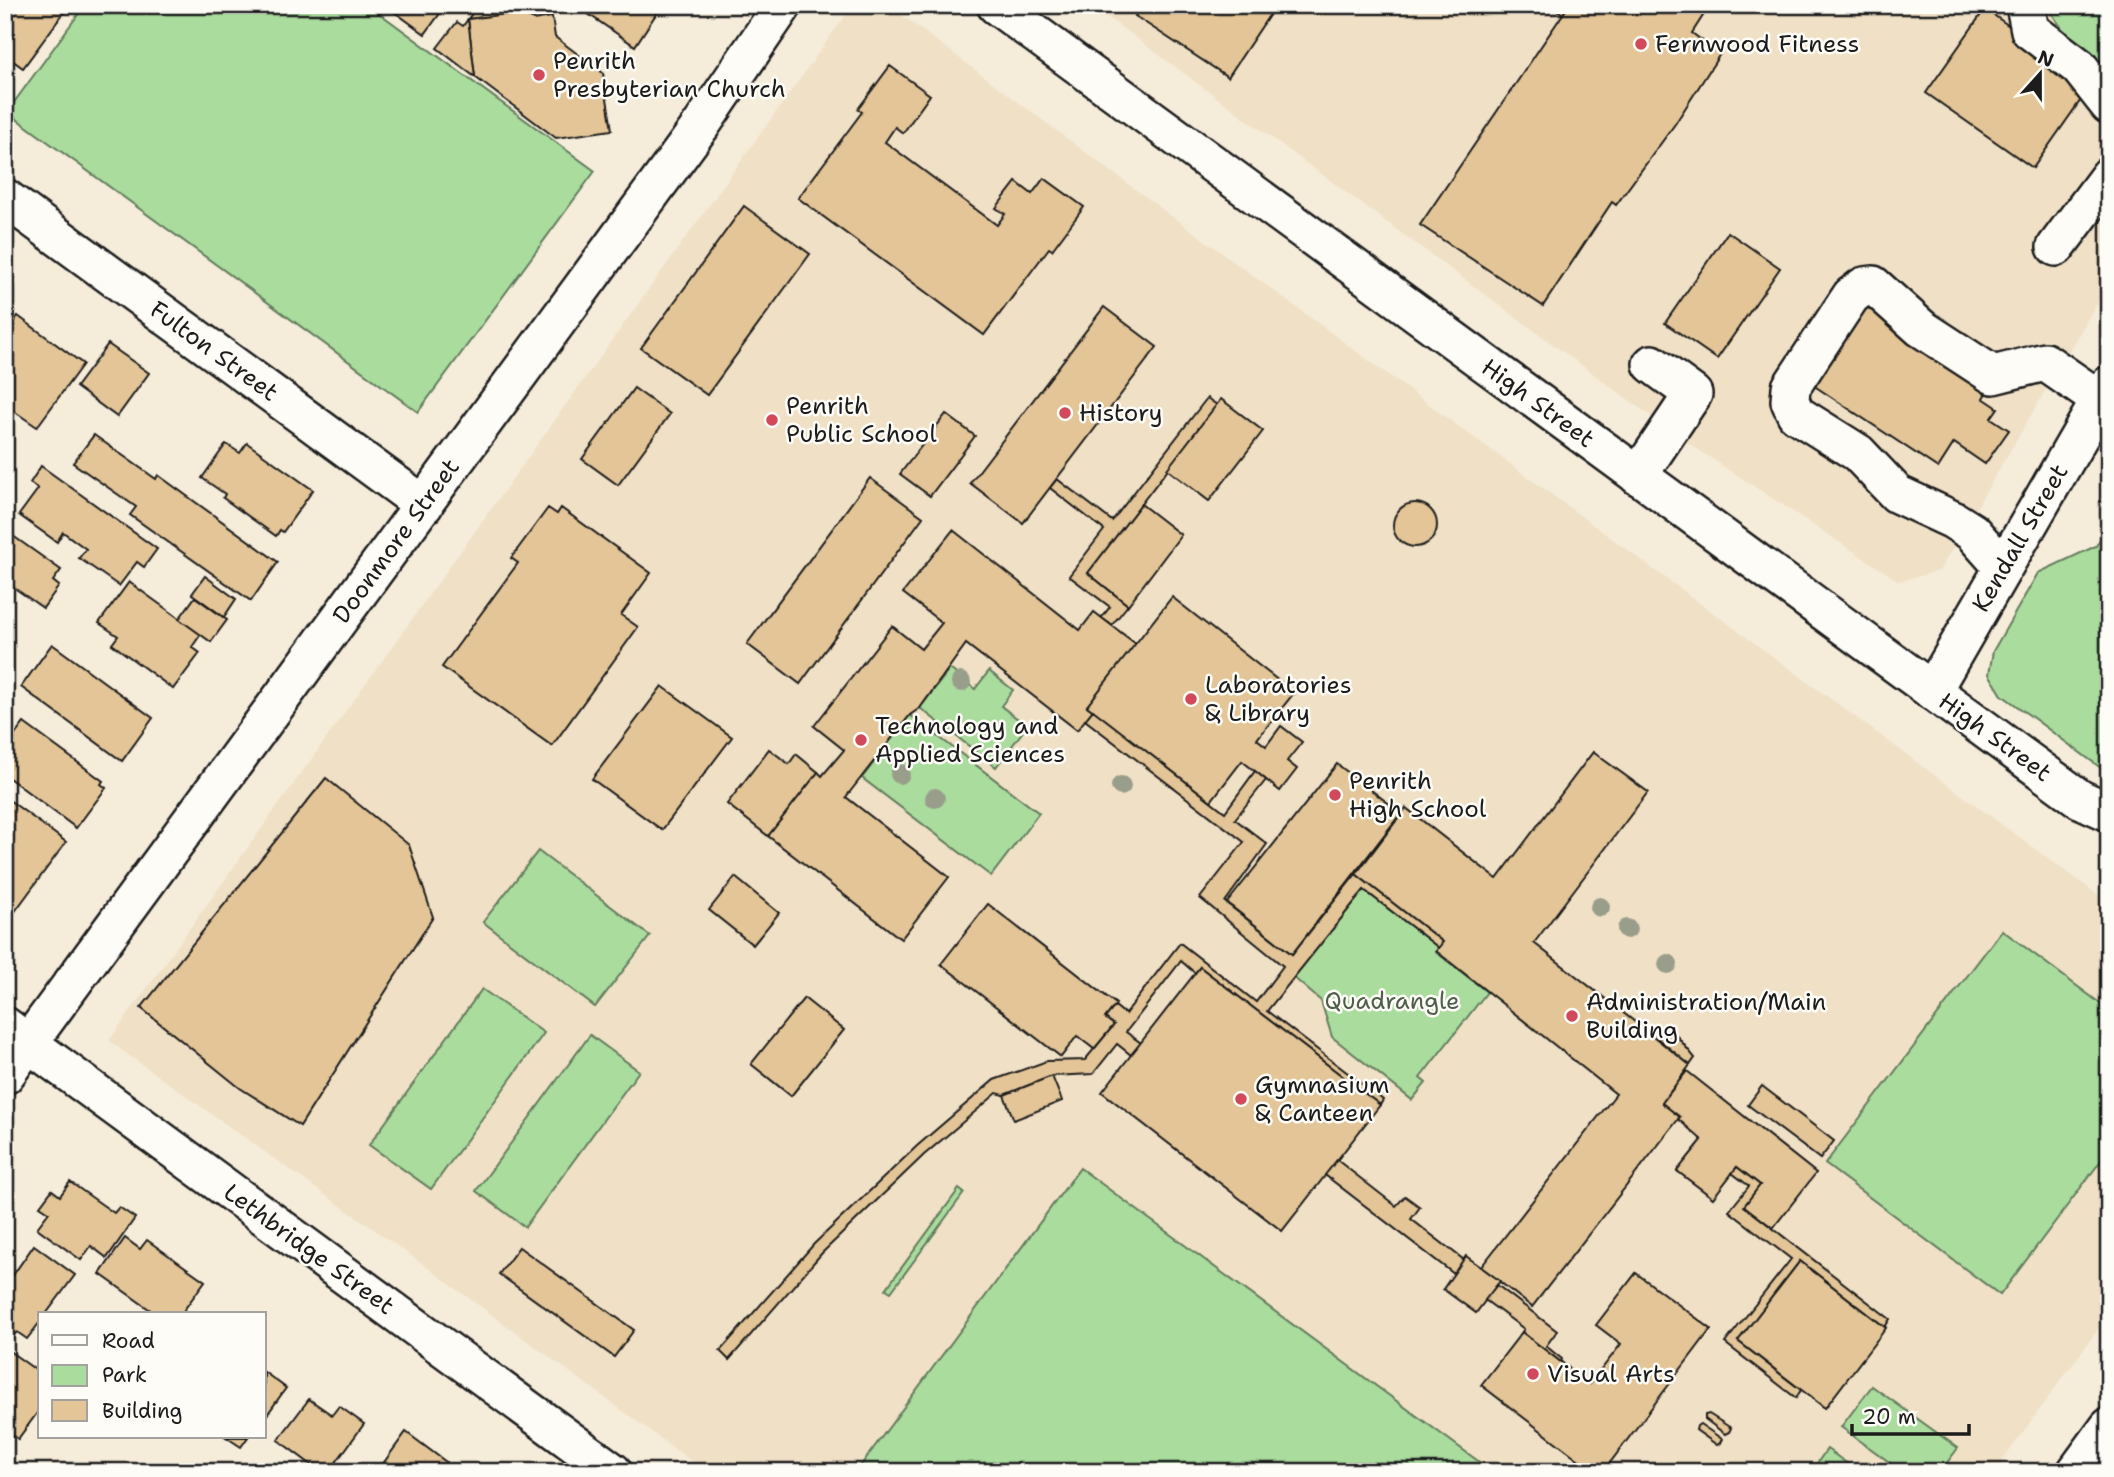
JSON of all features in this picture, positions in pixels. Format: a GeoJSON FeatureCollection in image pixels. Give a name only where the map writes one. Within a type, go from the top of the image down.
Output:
{"type":"FeatureCollection","features":[{"type":"Feature","properties":{"kind":"street","name":"Doonmore Street"},"geometry":{"type":"LineString","coordinates":[[5,1075],[17,1035],[424,505],[702,124],[783,5]]}},
{"type":"Feature","properties":{"kind":"street","name":"High Street"},"geometry":{"type":"LineString","coordinates":[[996,5],[1932,691],[2094,806],[2109,837]]}},
{"type":"Feature","properties":{"kind":"street"},"geometry":{"type":"LineString","coordinates":[[2025,5],[2030,30],[2079,67],[2109,105]]}},
{"type":"Feature","properties":{"kind":"street"},"geometry":{"type":"LineString","coordinates":[[2056,247],[2109,176]]}},
{"type":"Feature","properties":{"kind":"street","name":"Fulton Street"},"geometry":{"type":"LineString","coordinates":[[5,198],[424,505]]}},
{"type":"Feature","properties":{"kind":"street"},"geometry":{"type":"LineString","coordinates":[[2003,567],[1972,532],[1897,494],[1858,453],[1796,414],[1790,401],[1791,387],[1851,296],[1864,286],[1873,285],[1921,328],[1993,375],[2045,362],[2105,392]]}},
{"type":"Feature","properties":{"kind":"street"},"geometry":{"type":"LineString","coordinates":[[1638,476],[1693,394],[1652,364]]}},
{"type":"Feature","properties":{"kind":"street","name":"Kendall Street"},"geometry":{"type":"LineString","coordinates":[[1932,691],[2105,392]]}},
{"type":"Feature","properties":{"kind":"street","name":"Lethbridge Street"},"geometry":{"type":"LineString","coordinates":[[17,1035],[613,1472]]}},
{"type":"Feature","properties":{"kind":"street"},"geometry":{"type":"LineString","coordinates":[[2076,1472],[2109,1427]]}},
{"type":"Feature","properties":{"kind":"shaded area","name":"Penrith High School"},"geometry":{"type":"Polygon","coordinates":[[[853,5],[888,5],[2109,903],[2109,1314],[1994,1472],[706,1472],[424,1265],[109,1041],[853,5]]]}},
{"type":"Feature","properties":{"kind":"shaded area"},"geometry":{"type":"Polygon","coordinates":[[[1091,5],[2046,5],[2109,97],[2109,283],[1939,571],[1899,581],[1685,441],[1091,5]]]}},
{"type":"Feature","properties":{"kind":"green space"},"geometry":{"type":"Polygon","coordinates":[[[85,5],[368,5],[595,171],[418,412],[7,112],[85,5]]]}},
{"type":"Feature","properties":{"kind":"green space"},"geometry":{"type":"Polygon","coordinates":[[[2046,5],[2109,5],[2109,97],[2046,5]]]}},
{"type":"Feature","properties":{"kind":"green space"},"geometry":{"type":"Polygon","coordinates":[[[2109,524],[2109,774],[2002,695],[1989,674],[1993,651],[2038,573],[2096,546],[2109,524]]]}},
{"type":"Feature","properties":{"kind":"green space"},"geometry":{"type":"Polygon","coordinates":[[[950,669],[975,689],[989,671],[1013,690],[1001,706],[1027,726],[996,767],[920,708],[950,669]]]}},
{"type":"Feature","properties":{"kind":"green space"},"geometry":{"type":"Polygon","coordinates":[[[910,715],[1039,813],[991,876],[862,778],[910,715]]]}},
{"type":"Feature","properties":{"kind":"green space"},"geometry":{"type":"Polygon","coordinates":[[[538,851],[650,936],[595,1007],[483,922],[538,851]]]}},
{"type":"Feature","properties":{"kind":"green space","name":"Quadrangle"},"geometry":{"type":"Polygon","coordinates":[[[1364,890],[1439,948],[1436,952],[1487,992],[1420,1078],[1426,1083],[1412,1100],[1332,1037],[1321,1001],[1293,977],[1364,890]]]}},
{"type":"Feature","properties":{"kind":"green space"},"geometry":{"type":"Polygon","coordinates":[[[2002,930],[2109,1010],[2109,1150],[2000,1295],[1825,1164],[2002,930]]]}},
{"type":"Feature","properties":{"kind":"green space"},"geometry":{"type":"Polygon","coordinates":[[[482,989],[544,1033],[431,1189],[369,1145],[482,989]]]}},
{"type":"Feature","properties":{"kind":"green space"},"geometry":{"type":"Polygon","coordinates":[[[590,1035],[639,1071],[525,1227],[476,1191],[590,1035]]]}},
{"type":"Feature","properties":{"kind":"green space"},"geometry":{"type":"Polygon","coordinates":[[[1080,1168],[1493,1472],[856,1472],[1080,1168]]]}},
{"type":"Feature","properties":{"kind":"green space"},"geometry":{"type":"Polygon","coordinates":[[[959,1189],[964,1193],[891,1292],[886,1289],[959,1189]]]}},
{"type":"Feature","properties":{"kind":"green space"},"geometry":{"type":"Polygon","coordinates":[[[1872,1386],[1958,1448],[1940,1472],[1903,1472],[1841,1427],[1872,1386]]]}},
{"type":"Feature","properties":{"kind":"green space"},"geometry":{"type":"Polygon","coordinates":[[[1827,1449],[1859,1472],[1811,1472],[1827,1449]]]}},
{"type":"Feature","properties":{"kind":"building"},"geometry":{"type":"Polygon","coordinates":[[[5,5],[68,7],[23,68],[5,55],[5,41],[13,31],[5,25],[5,5]]]}},
{"type":"Feature","properties":{"kind":"building"},"geometry":{"type":"Polygon","coordinates":[[[385,5],[446,5],[425,34],[385,5]]]}},
{"type":"Feature","properties":{"kind":"building"},"geometry":{"type":"Polygon","coordinates":[[[478,5],[512,5],[518,9],[516,13],[468,19],[478,5]]]}},
{"type":"Feature","properties":{"kind":"building"},"geometry":{"type":"Polygon","coordinates":[[[575,5],[662,5],[635,46],[575,5]]]}},
{"type":"Feature","properties":{"kind":"building"},"geometry":{"type":"Polygon","coordinates":[[[1142,5],[1276,5],[1228,77],[1135,16],[1142,5]]]}},
{"type":"Feature","properties":{"kind":"building"},"geometry":{"type":"Polygon","coordinates":[[[1550,5],[1569,5],[1563,14],[1550,5]]]}},
{"type":"Feature","properties":{"kind":"building"},"geometry":{"type":"Polygon","coordinates":[[[1569,5],[1710,5],[1692,33],[1720,54],[1675,124],[1616,205],[1612,202],[1543,306],[1420,225],[1569,5]]]}},
{"type":"Feature","properties":{"kind":"building"},"geometry":{"type":"Polygon","coordinates":[[[1985,9],[2092,84],[2033,168],[1926,93],[1985,9]]]}},
{"type":"Feature","properties":{"kind":"building","name":"Penrith Presbyterian Church"},"geometry":{"type":"Polygon","coordinates":[[[522,12],[533,20],[552,17],[555,37],[603,73],[612,130],[556,138],[475,77],[468,19],[522,12]]]}},
{"type":"Feature","properties":{"kind":"building"},"geometry":{"type":"Polygon","coordinates":[[[468,19],[475,77],[437,48],[457,22],[463,26],[468,19]]]}},
{"type":"Feature","properties":{"kind":"building"},"geometry":{"type":"Polygon","coordinates":[[[890,66],[930,95],[903,133],[895,127],[885,142],[997,225],[1005,214],[996,208],[1016,182],[1032,194],[1044,178],[1084,207],[1052,250],[1049,248],[984,335],[798,198],[862,112],[858,109],[890,66]]]}},
{"type":"Feature","properties":{"kind":"building"},"geometry":{"type":"Polygon","coordinates":[[[744,206],[810,254],[707,395],[641,348],[744,206]]]}},
{"type":"Feature","properties":{"kind":"building"},"geometry":{"type":"Polygon","coordinates":[[[1728,232],[1780,268],[1717,359],[1665,323],[1728,232]]]}},
{"type":"Feature","properties":{"kind":"building"},"geometry":{"type":"Polygon","coordinates":[[[1870,299],[1994,381],[1983,398],[1998,408],[1991,418],[2009,430],[1985,464],[1954,443],[1938,468],[1813,385],[1870,299]]]}},
{"type":"Feature","properties":{"kind":"building","name":"History"},"geometry":{"type":"Polygon","coordinates":[[[1104,307],[1157,347],[1023,523],[970,483],[1104,307]]]}},
{"type":"Feature","properties":{"kind":"building"},"geometry":{"type":"Polygon","coordinates":[[[18,316],[83,364],[37,427],[5,405],[5,333],[18,316]]]}},
{"type":"Feature","properties":{"kind":"building"},"geometry":{"type":"Polygon","coordinates":[[[108,344],[149,373],[117,417],[76,387],[108,344]]]}},
{"type":"Feature","properties":{"kind":"building"},"geometry":{"type":"Polygon","coordinates":[[[634,388],[670,414],[618,485],[582,459],[634,388]]]}},
{"type":"Feature","properties":{"kind":"building"},"geometry":{"type":"Polygon","coordinates":[[[1207,398],[1217,405],[1088,573],[1128,605],[1112,625],[1101,618],[1110,607],[1069,576],[1104,530],[1050,488],[1057,479],[1112,521],[1207,398]]]}},
{"type":"Feature","properties":{"kind":"building"},"geometry":{"type":"Polygon","coordinates":[[[1221,399],[1263,431],[1209,501],[1167,469],[1221,399]]]}},
{"type":"Feature","properties":{"kind":"building"},"geometry":{"type":"Polygon","coordinates":[[[946,414],[975,436],[930,496],[900,474],[946,414]]]}},
{"type":"Feature","properties":{"kind":"building"},"geometry":{"type":"Polygon","coordinates":[[[94,435],[156,479],[158,475],[278,562],[251,601],[130,515],[136,507],[73,463],[94,435]]]}},
{"type":"Feature","properties":{"kind":"building"},"geometry":{"type":"Polygon","coordinates":[[[247,443],[313,490],[283,532],[280,530],[276,536],[223,498],[225,494],[202,478],[226,444],[240,453],[247,443]]]}},
{"type":"Feature","properties":{"kind":"building"},"geometry":{"type":"Polygon","coordinates":[[[41,466],[157,549],[144,567],[137,562],[119,586],[79,558],[86,549],[63,532],[57,542],[19,515],[38,489],[30,483],[41,466]]]}},
{"type":"Feature","properties":{"kind":"building"},"geometry":{"type":"Polygon","coordinates":[[[870,478],[923,517],[800,684],[747,644],[870,478]]]}},
{"type":"Feature","properties":{"kind":"building"},"geometry":{"type":"Polygon","coordinates":[[[1415,503],[1430,510],[1437,525],[1430,540],[1415,547],[1400,540],[1393,525],[1400,510],[1415,503]]]}},
{"type":"Feature","properties":{"kind":"building"},"geometry":{"type":"Polygon","coordinates":[[[1141,504],[1181,535],[1128,605],[1088,573],[1141,504]]]}},
{"type":"Feature","properties":{"kind":"building"},"geometry":{"type":"Polygon","coordinates":[[[548,508],[557,514],[561,508],[651,573],[621,615],[638,627],[552,746],[442,667],[518,563],[511,558],[548,508]]]}},
{"type":"Feature","properties":{"kind":"building","name":"Technology and Applied Sciences"},"geometry":{"type":"Polygon","coordinates":[[[953,530],[1080,630],[1094,612],[1136,644],[1087,706],[1093,710],[1077,730],[966,644],[920,708],[910,715],[846,797],[949,877],[901,939],[768,836],[818,772],[822,776],[844,750],[814,726],[892,626],[921,649],[942,623],[903,593],[953,530]]]}},
{"type":"Feature","properties":{"kind":"building"},"geometry":{"type":"Polygon","coordinates":[[[6,531],[61,570],[53,581],[59,586],[43,608],[13,587],[5,597],[6,531]]]}},
{"type":"Feature","properties":{"kind":"building"},"geometry":{"type":"Polygon","coordinates":[[[205,576],[236,599],[224,617],[192,594],[205,576]]]}},
{"type":"Feature","properties":{"kind":"building"},"geometry":{"type":"Polygon","coordinates":[[[129,582],[201,634],[192,647],[200,653],[173,689],[112,644],[118,636],[99,623],[129,582]]]}},
{"type":"Feature","properties":{"kind":"building"},"geometry":{"type":"Polygon","coordinates":[[[195,597],[227,620],[211,642],[179,619],[195,597]]]}},
{"type":"Feature","properties":{"kind":"building","name":"Laboratories & Library"},"geometry":{"type":"Polygon","coordinates":[[[1172,597],[1294,693],[1257,739],[1266,746],[1281,726],[1302,742],[1287,761],[1297,769],[1280,791],[1242,761],[1211,801],[1087,706],[1172,597]]]}},
{"type":"Feature","properties":{"kind":"building"},"geometry":{"type":"Polygon","coordinates":[[[52,644],[153,718],[122,761],[21,687],[52,644]]]}},
{"type":"Feature","properties":{"kind":"building"},"geometry":{"type":"Polygon","coordinates":[[[662,686],[732,737],[662,830],[592,779],[662,686]]]}},
{"type":"Feature","properties":{"kind":"building"},"geometry":{"type":"Polygon","coordinates":[[[1093,710],[1225,812],[1255,771],[1266,780],[1235,819],[1267,844],[1225,902],[1292,954],[1356,874],[1443,942],[1439,948],[1364,890],[1267,1011],[1383,1100],[1380,1105],[1200,967],[1195,973],[1181,961],[1126,1032],[1141,1043],[1131,1055],[1117,1044],[1093,1074],[1052,1076],[1004,1095],[997,1093],[924,1155],[822,1253],[729,1360],[720,1351],[814,1244],[917,1146],[994,1080],[1047,1061],[1085,1060],[1114,1025],[1105,1018],[1115,1006],[1125,1014],[1180,943],[1256,1002],[1283,966],[1200,898],[1244,842],[1085,720],[1093,710]]]}},
{"type":"Feature","properties":{"kind":"building"},"geometry":{"type":"Polygon","coordinates":[[[24,723],[103,781],[101,784],[106,788],[76,828],[5,775],[5,748],[24,723]]]}},
{"type":"Feature","properties":{"kind":"building"},"geometry":{"type":"Polygon","coordinates":[[[769,749],[789,764],[796,754],[818,772],[768,836],[727,804],[769,749]]]}},
{"type":"Feature","properties":{"kind":"building","name":"Administration/Main Building"},"geometry":{"type":"Polygon","coordinates":[[[1593,752],[1648,792],[1534,943],[1690,1065],[1662,1103],[1680,1117],[1532,1307],[1481,1267],[1616,1094],[1436,951],[1443,942],[1356,874],[1406,808],[1497,879],[1593,752]]]}},
{"type":"Feature","properties":{"kind":"building"},"geometry":{"type":"Polygon","coordinates":[[[1337,764],[1401,813],[1292,954],[1227,903],[1337,764]]]}},
{"type":"Feature","properties":{"kind":"building"},"geometry":{"type":"Polygon","coordinates":[[[326,778],[409,845],[433,917],[300,1126],[240,1088],[141,1008],[326,778]]]}},
{"type":"Feature","properties":{"kind":"building"},"geometry":{"type":"Polygon","coordinates":[[[5,797],[66,842],[5,925],[5,797]]]}},
{"type":"Feature","properties":{"kind":"building"},"geometry":{"type":"Polygon","coordinates":[[[735,877],[779,913],[753,945],[709,910],[735,877]]]}},
{"type":"Feature","properties":{"kind":"building"},"geometry":{"type":"Polygon","coordinates":[[[988,904],[1116,1004],[1105,1018],[1114,1025],[1094,1049],[1077,1036],[1061,1057],[941,964],[988,904]]]}},
{"type":"Feature","properties":{"kind":"building","name":"Gymnasium & Canteen"},"geometry":{"type":"Polygon","coordinates":[[[1200,967],[1380,1105],[1282,1231],[1102,1092],[1200,967]]]}},
{"type":"Feature","properties":{"kind":"building"},"geometry":{"type":"Polygon","coordinates":[[[804,998],[844,1030],[791,1096],[751,1064],[804,998]]]}},
{"type":"Feature","properties":{"kind":"building"},"geometry":{"type":"Polygon","coordinates":[[[1672,1030],[1695,1058],[1690,1065],[1658,1039],[1672,1030]]]}},
{"type":"Feature","properties":{"kind":"building"},"geometry":{"type":"Polygon","coordinates":[[[1687,1071],[1816,1173],[1773,1228],[1744,1206],[1760,1185],[1737,1167],[1713,1198],[1677,1171],[1702,1140],[1662,1103],[1687,1071]]]}},
{"type":"Feature","properties":{"kind":"building"},"geometry":{"type":"Polygon","coordinates":[[[1052,1076],[1062,1101],[1014,1120],[1004,1095],[1052,1076]]]}},
{"type":"Feature","properties":{"kind":"building"},"geometry":{"type":"Polygon","coordinates":[[[1762,1086],[1834,1141],[1820,1159],[1748,1105],[1762,1086]]]}},
{"type":"Feature","properties":{"kind":"building"},"geometry":{"type":"Polygon","coordinates":[[[1337,1160],[1396,1206],[1405,1196],[1420,1207],[1411,1219],[1464,1260],[1454,1274],[1325,1175],[1337,1160]]]}},
{"type":"Feature","properties":{"kind":"building"},"geometry":{"type":"Polygon","coordinates":[[[1737,1167],[1760,1185],[1744,1206],[1890,1319],[1885,1327],[1800,1261],[1738,1341],[1801,1390],[1796,1398],[1725,1343],[1791,1259],[1729,1211],[1749,1186],[1732,1173],[1737,1167]]]}},
{"type":"Feature","properties":{"kind":"building"},"geometry":{"type":"Polygon","coordinates":[[[70,1182],[114,1213],[119,1207],[135,1218],[107,1258],[91,1246],[81,1260],[37,1228],[49,1212],[40,1206],[52,1190],[60,1196],[70,1182]]]}},
{"type":"Feature","properties":{"kind":"building"},"geometry":{"type":"Polygon","coordinates":[[[125,1238],[140,1249],[147,1240],[205,1281],[182,1312],[153,1312],[100,1274],[125,1238]]]}},
{"type":"Feature","properties":{"kind":"building"},"geometry":{"type":"Polygon","coordinates":[[[34,1245],[75,1275],[47,1312],[38,1312],[38,1325],[27,1339],[17,1332],[14,1335],[5,1329],[5,1269],[13,1275],[34,1245]]]}},
{"type":"Feature","properties":{"kind":"building"},"geometry":{"type":"Polygon","coordinates":[[[519,1247],[634,1330],[614,1357],[499,1274],[519,1247]]]}},
{"type":"Feature","properties":{"kind":"building"},"geometry":{"type":"Polygon","coordinates":[[[1466,1256],[1500,1281],[1476,1313],[1443,1289],[1466,1256]]]}},
{"type":"Feature","properties":{"kind":"building"},"geometry":{"type":"Polygon","coordinates":[[[1800,1261],[1886,1328],[1825,1408],[1738,1341],[1800,1261]]]}},
{"type":"Feature","properties":{"kind":"building","name":"Visual Arts"},"geometry":{"type":"Polygon","coordinates":[[[1636,1273],[1711,1329],[1603,1472],[1595,1472],[1481,1385],[1522,1332],[1590,1384],[1621,1344],[1596,1325],[1636,1273]]]}},
{"type":"Feature","properties":{"kind":"building"},"geometry":{"type":"Polygon","coordinates":[[[1497,1285],[1557,1331],[1546,1346],[1562,1359],[1561,1362],[1522,1332],[1524,1329],[1485,1300],[1497,1285]]]}},
{"type":"Feature","properties":{"kind":"building"},"geometry":{"type":"Polygon","coordinates":[[[5,1348],[38,1372],[38,1412],[18,1439],[5,1429],[5,1348]]]}},
{"type":"Feature","properties":{"kind":"building"},"geometry":{"type":"Polygon","coordinates":[[[266,1373],[286,1388],[266,1416],[266,1373]]]}},
{"type":"Feature","properties":{"kind":"building"},"geometry":{"type":"Polygon","coordinates":[[[309,1399],[332,1415],[339,1406],[364,1424],[329,1472],[321,1472],[278,1440],[309,1399]]]}},
{"type":"Feature","properties":{"kind":"building"},"geometry":{"type":"Polygon","coordinates":[[[1709,1414],[1731,1428],[1729,1432],[1725,1434],[1705,1419],[1705,1415],[1709,1414]]]}},
{"type":"Feature","properties":{"kind":"building"},"geometry":{"type":"Polygon","coordinates":[[[1700,1424],[1722,1439],[1720,1443],[1717,1445],[1696,1430],[1700,1424]]]}},
{"type":"Feature","properties":{"kind":"building"},"geometry":{"type":"Polygon","coordinates":[[[406,1432],[446,1462],[439,1472],[377,1472],[406,1432]]]}},
{"type":"Feature","properties":{"kind":"building"},"geometry":{"type":"Polygon","coordinates":[[[228,1438],[247,1438],[241,1447],[228,1438]]]}},
{"type":"Feature","properties":{"kind":"place","name":"Fernwood Fitness"},"geometry":{"type":"Point","coordinates":[1641,44]}},
{"type":"Feature","properties":{"kind":"place","name":"Penrith Presbyterian Church"},"geometry":{"type":"Point","coordinates":[539,75]}},
{"type":"Feature","properties":{"kind":"place","name":"History"},"geometry":{"type":"Point","coordinates":[1065,413]}},
{"type":"Feature","properties":{"kind":"place","name":"Penrith Public School"},"geometry":{"type":"Point","coordinates":[772,420]}},
{"type":"Feature","properties":{"kind":"place","name":"Laboratories & Library"},"geometry":{"type":"Point","coordinates":[1191,699]}},
{"type":"Feature","properties":{"kind":"place","name":"Technology and Applied Sciences"},"geometry":{"type":"Point","coordinates":[861,740]}},
{"type":"Feature","properties":{"kind":"place","name":"Penrith High School"},"geometry":{"type":"Point","coordinates":[1335,795]}},
{"type":"Feature","properties":{"kind":"place","name":"Administration/Main Building"},"geometry":{"type":"Point","coordinates":[1572,1016]}},
{"type":"Feature","properties":{"kind":"place","name":"Gymnasium & Canteen"},"geometry":{"type":"Point","coordinates":[1241,1099]}},
{"type":"Feature","properties":{"kind":"place","name":"Visual Arts"},"geometry":{"type":"Point","coordinates":[1533,1374]}}]}
